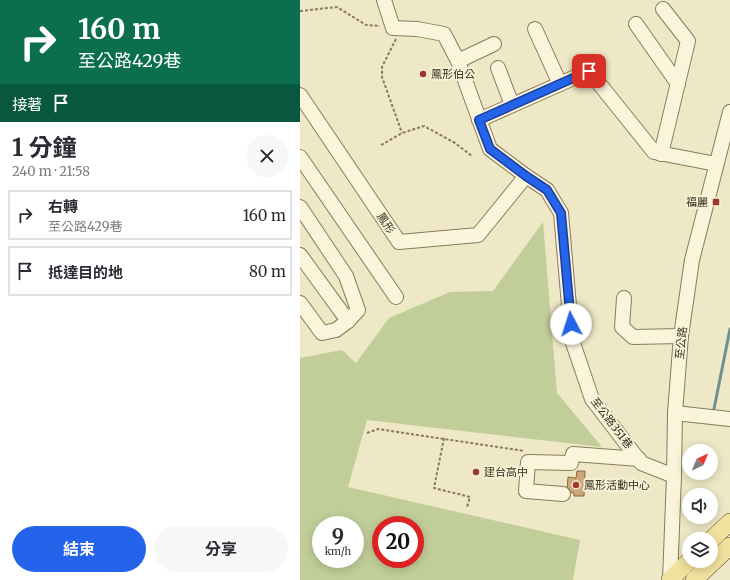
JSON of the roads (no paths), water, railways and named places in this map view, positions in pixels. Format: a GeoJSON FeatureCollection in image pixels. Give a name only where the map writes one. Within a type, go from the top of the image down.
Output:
{"type":"FeatureCollection","features":[{"type":"Feature","properties":{"kind":"main road"},"geometry":{"type":"LineString","coordinates":[[718,533],[730,522]]}},
{"type":"Feature","properties":{"kind":"main road"},"geometry":{"type":"LineString","coordinates":[[694,580],[730,546]]}},
{"type":"Feature","properties":{"kind":"main road"},"geometry":{"type":"LineString","coordinates":[[670,580],[682,568]]}},
{"type":"Feature","properties":{"kind":"street","name":"至公路351巷"},"geometry":{"type":"LineString","coordinates":[[384,0],[393,28],[417,29],[444,34],[458,61],[490,149],[547,190],[561,213],[572,340],[592,399],[641,463],[674,476]]}},
{"type":"Feature","properties":{"kind":"street"},"geometry":{"type":"LineString","coordinates":[[660,154],[688,41],[663,9]]}},
{"type":"Feature","properties":{"kind":"street"},"geometry":{"type":"LineString","coordinates":[[636,24],[678,84]]}},
{"type":"Feature","properties":{"kind":"street"},"geometry":{"type":"LineString","coordinates":[[535,29],[560,84]]}},
{"type":"Feature","properties":{"kind":"street"},"geometry":{"type":"LineString","coordinates":[[458,61],[494,44]]}},
{"type":"Feature","properties":{"kind":"street"},"geometry":{"type":"LineString","coordinates":[[498,68],[512,105]]}},
{"type":"Feature","properties":{"kind":"street"},"geometry":{"type":"LineString","coordinates":[[479,120],[589,71],[654,152],[716,164]]}},
{"type":"Feature","properties":{"kind":"street","name":"鳳形"},"geometry":{"type":"LineString","coordinates":[[300,95],[399,242],[478,235],[526,176]]}},
{"type":"Feature","properties":{"kind":"street","name":"至公路"},"geometry":{"type":"LineString","coordinates":[[670,580],[675,413],[681,336],[692,260],[730,112]]}},
{"type":"Feature","properties":{"kind":"street"},"geometry":{"type":"LineString","coordinates":[[300,157],[396,296]]}},
{"type":"Feature","properties":{"kind":"street"},"geometry":{"type":"LineString","coordinates":[[300,207],[346,276],[358,310],[348,321],[336,330],[322,332],[300,304]]}},
{"type":"Feature","properties":{"kind":"street"},"geometry":{"type":"LineString","coordinates":[[300,255],[348,321]]}},
{"type":"Feature","properties":{"kind":"street"},"geometry":{"type":"LineString","coordinates":[[624,298],[622,327],[633,337],[681,336]]}},
{"type":"Feature","properties":{"kind":"street"},"geometry":{"type":"LineString","coordinates":[[675,413],[730,418]]}},
{"type":"Feature","properties":{"kind":"street"},"geometry":{"type":"LineString","coordinates":[[563,494],[526,491],[528,462],[571,463],[573,454],[639,459]]}},
{"type":"Feature","properties":{"kind":"waterway"},"geometry":{"type":"LineString","coordinates":[[714,409],[730,329]]}},
{"type":"Feature","properties":{"kind":"place","name":"鳳形伯公"},"geometry":{"type":"Point","coordinates":[423,74]}},
{"type":"Feature","properties":{"kind":"place","name":"福麗"},"geometry":{"type":"Point","coordinates":[716,202]}},
{"type":"Feature","properties":{"kind":"place","name":"建台高中"},"geometry":{"type":"Point","coordinates":[476,472]}},
{"type":"Feature","properties":{"kind":"place","name":"鳳形活動中心"},"geometry":{"type":"Point","coordinates":[576,485]}}]}
